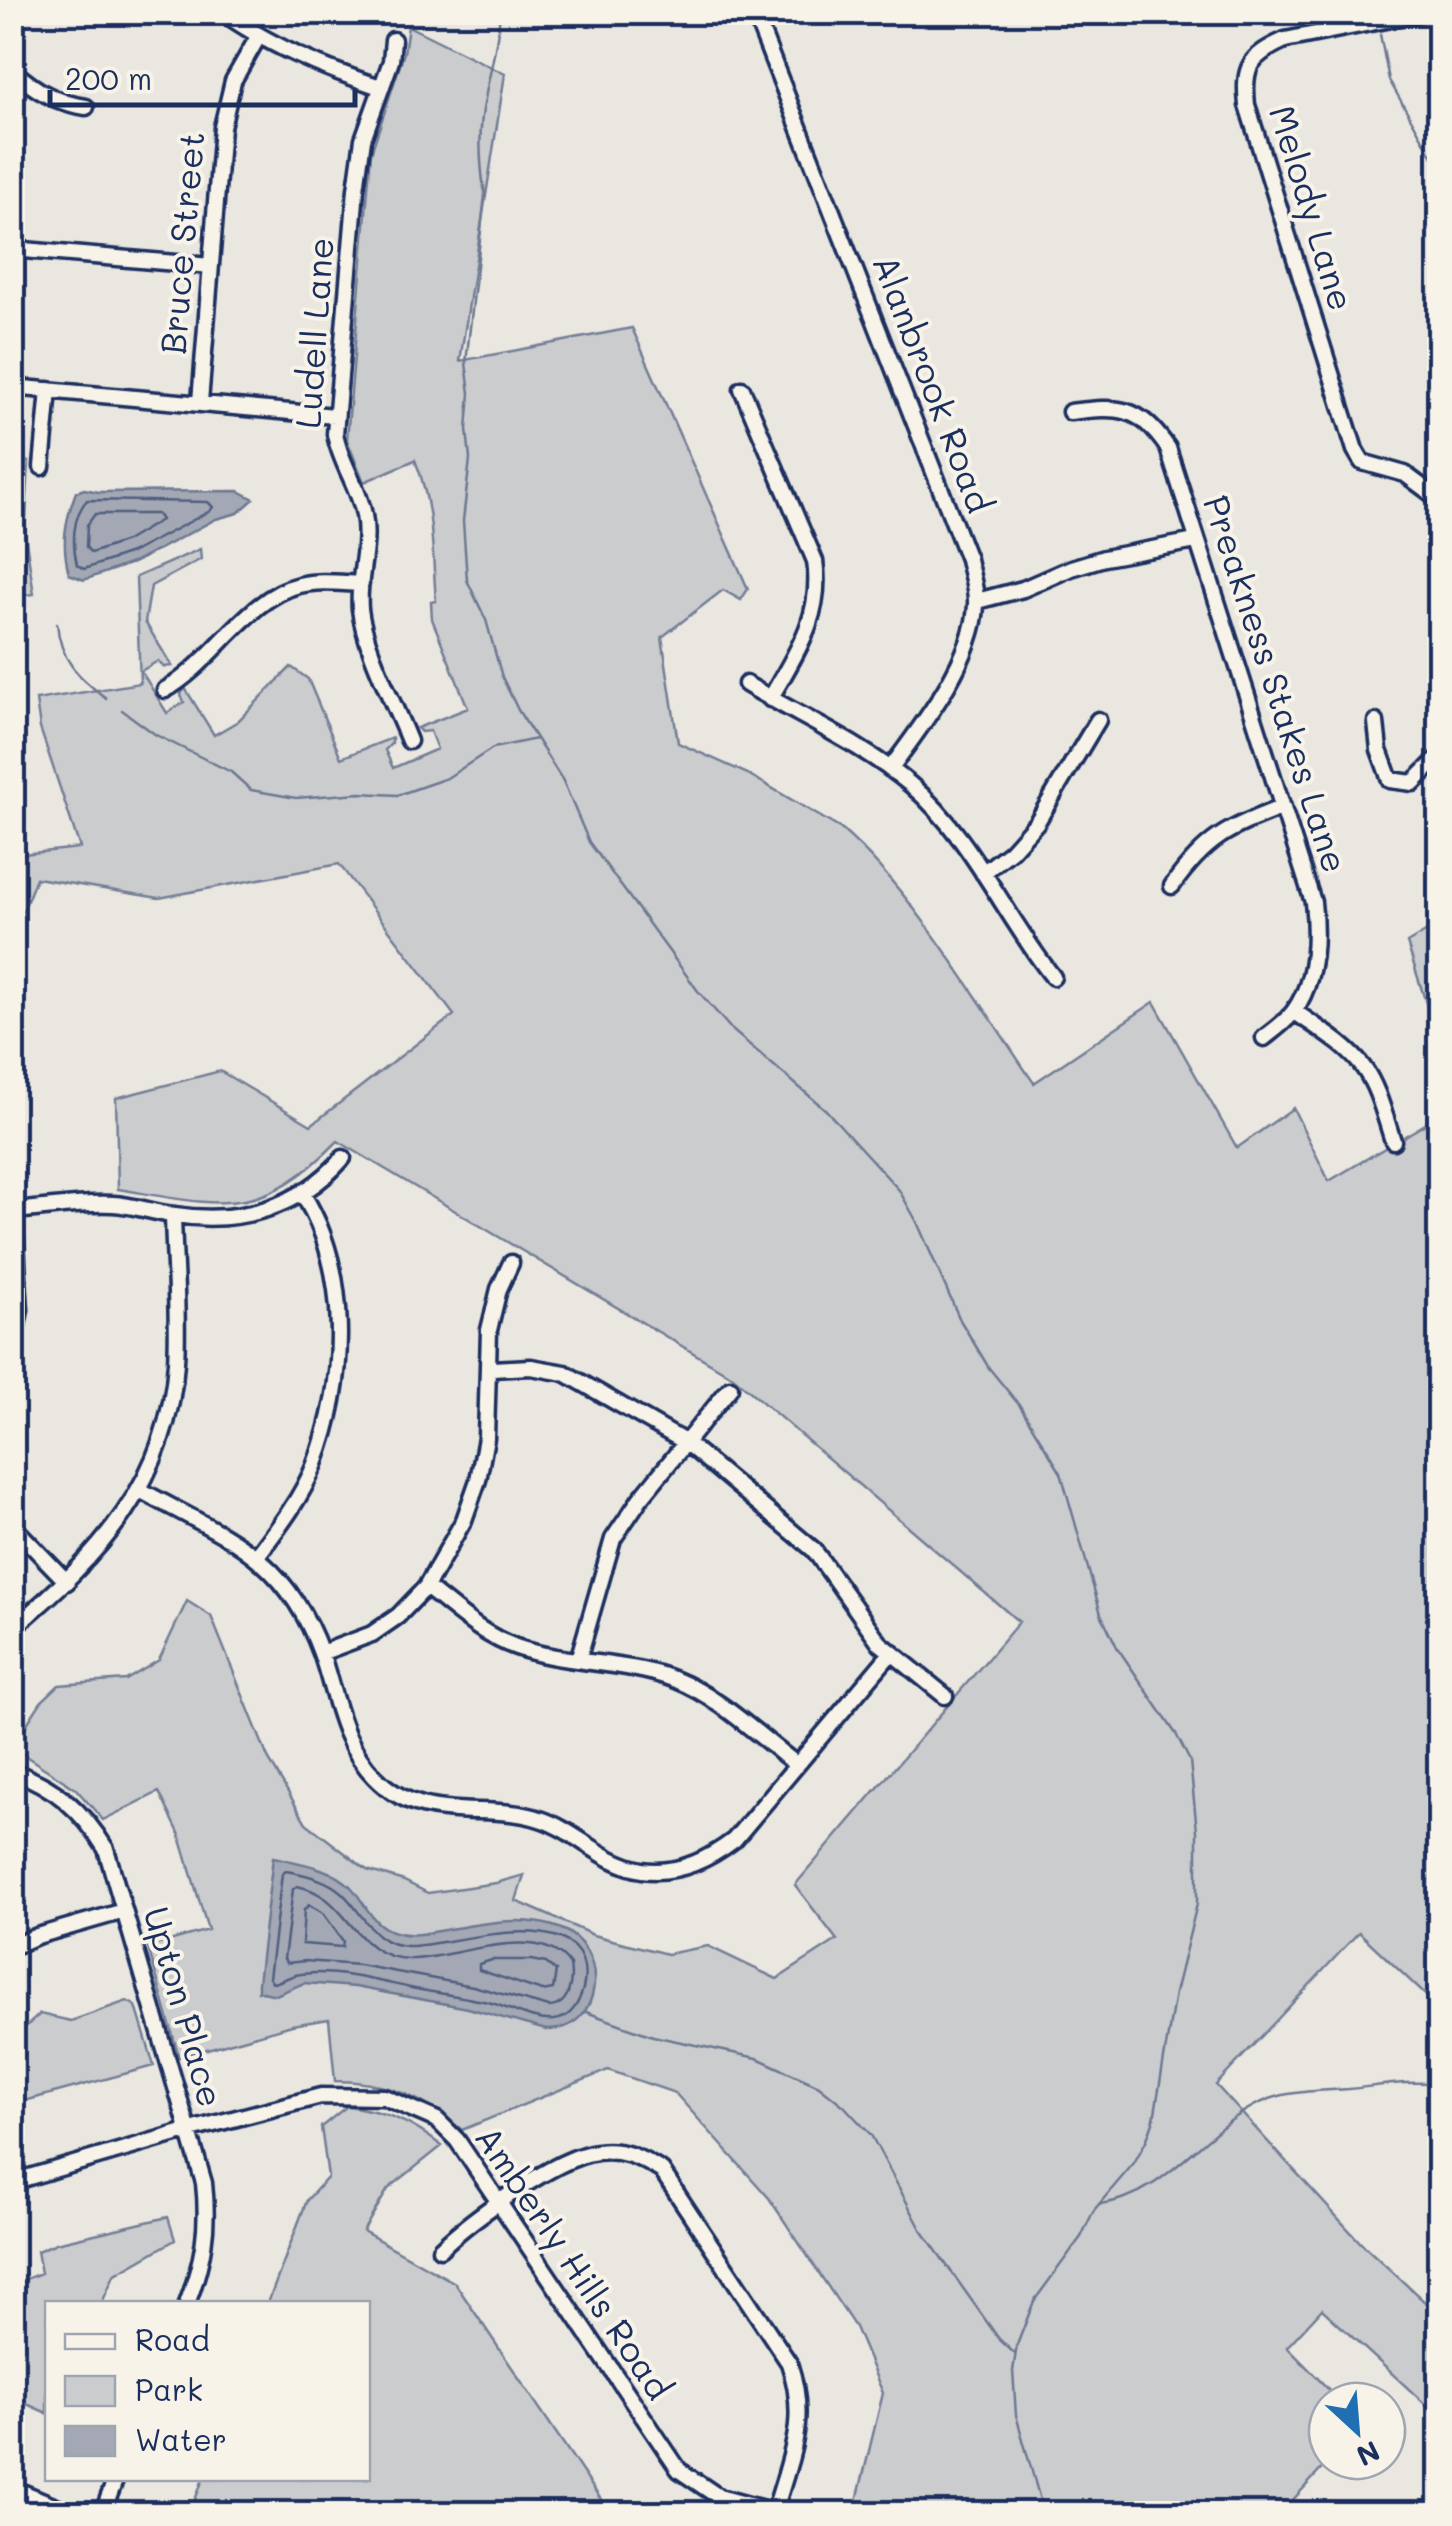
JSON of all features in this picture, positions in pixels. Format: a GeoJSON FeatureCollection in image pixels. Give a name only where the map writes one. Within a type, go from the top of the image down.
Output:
{"type":"FeatureCollection","features":[{"type":"Feature","properties":{"kind":"street"},"geometry":{"type":"LineString","coordinates":[[222,12],[258,37],[316,65],[380,88]]}},
{"type":"Feature","properties":{"kind":"street","name":"Alanbrook Road"},"geometry":{"type":"LineString","coordinates":[[754,12],[968,559],[976,601],[969,640],[946,685],[890,769]]}},
{"type":"Feature","properties":{"kind":"street","name":"Melody Lane"},"geometry":{"type":"LineString","coordinates":[[1426,12],[1284,40],[1253,59],[1244,84],[1247,105],[1355,450],[1362,462],[1405,474],[1440,500]]}},
{"type":"Feature","properties":{"kind":"street","name":"Bruce Street"},"geometry":{"type":"LineString","coordinates":[[200,402],[222,127],[233,80],[258,37]]}},
{"type":"Feature","properties":{"kind":"street","name":"Ludell Lane"},"geometry":{"type":"LineString","coordinates":[[393,40],[391,61],[364,139],[356,189],[335,416],[338,452],[363,510],[366,531],[360,608],[364,630],[410,742]]}},
{"type":"Feature","properties":{"kind":"street"},"geometry":{"type":"LineString","coordinates":[[12,70],[40,92],[70,105],[86,107]]}},
{"type":"Feature","properties":{"kind":"street"},"geometry":{"type":"LineString","coordinates":[[12,249],[211,266]]}},
{"type":"Feature","properties":{"kind":"street"},"geometry":{"type":"LineString","coordinates":[[12,386],[335,416]]}},
{"type":"Feature","properties":{"kind":"street"},"geometry":{"type":"LineString","coordinates":[[42,467],[48,390]]}},
{"type":"Feature","properties":{"kind":"street"},"geometry":{"type":"LineString","coordinates":[[742,390],[815,561],[818,583],[810,622],[770,698]]}},
{"type":"Feature","properties":{"kind":"street","name":"Preakness Stakes Lane"},"geometry":{"type":"LineString","coordinates":[[1070,412],[1120,408],[1152,424],[1168,448],[1314,902],[1317,933],[1313,962],[1294,1011],[1264,1038]]}},
{"type":"Feature","properties":{"kind":"street"},"geometry":{"type":"LineString","coordinates":[[976,601],[1023,590],[1104,558],[1196,541]]}},
{"type":"Feature","properties":{"kind":"street"},"geometry":{"type":"LineString","coordinates":[[165,690],[199,666],[270,598],[287,588],[327,582],[361,584]]}},
{"type":"Feature","properties":{"kind":"street"},"geometry":{"type":"LineString","coordinates":[[746,684],[914,787],[956,836],[1053,977]]}},
{"type":"Feature","properties":{"kind":"street"},"geometry":{"type":"LineString","coordinates":[[982,873],[1012,850],[1037,822],[1098,720]]}},
{"type":"Feature","properties":{"kind":"street"},"geometry":{"type":"LineString","coordinates":[[1376,722],[1379,750],[1390,780],[1414,783],[1440,756]]}},
{"type":"Feature","properties":{"kind":"street"},"geometry":{"type":"LineString","coordinates":[[1172,886],[1201,850],[1225,830],[1283,808]]}},
{"type":"Feature","properties":{"kind":"street"},"geometry":{"type":"LineString","coordinates":[[1294,1011],[1340,1044],[1362,1066],[1373,1085],[1393,1142]]}},
{"type":"Feature","properties":{"kind":"street"},"geometry":{"type":"LineString","coordinates":[[12,1352],[20,1310],[13,1211],[114,1204],[173,1215],[232,1218],[264,1211],[302,1194],[343,1158]]}},
{"type":"Feature","properties":{"kind":"street"},"geometry":{"type":"LineString","coordinates":[[257,1556],[302,1491],[333,1405],[338,1336],[335,1294],[318,1218],[302,1194]]}},
{"type":"Feature","properties":{"kind":"street"},"geometry":{"type":"LineString","coordinates":[[12,1629],[66,1582],[108,1536],[140,1490],[165,1430],[176,1361],[173,1215]]}},
{"type":"Feature","properties":{"kind":"street"},"geometry":{"type":"LineString","coordinates":[[320,1653],[372,1634],[398,1616],[426,1587],[464,1520],[478,1480],[486,1438],[489,1330],[510,1263]]}},
{"type":"Feature","properties":{"kind":"street"},"geometry":{"type":"LineString","coordinates":[[490,1368],[531,1366],[566,1373],[685,1442],[814,1550],[866,1625],[891,1653],[945,1696]]}},
{"type":"Feature","properties":{"kind":"street"},"geometry":{"type":"LineString","coordinates":[[578,1660],[613,1539],[730,1388]]}},
{"type":"Feature","properties":{"kind":"street"},"geometry":{"type":"LineString","coordinates":[[140,1490],[257,1556],[289,1590],[320,1653],[358,1760],[378,1781],[394,1792],[445,1812],[518,1814],[547,1822],[606,1858],[643,1870],[684,1867],[717,1853],[734,1840],[891,1653]]}},
{"type":"Feature","properties":{"kind":"street"},"geometry":{"type":"LineString","coordinates":[[12,1525],[66,1582]]}},
{"type":"Feature","properties":{"kind":"street"},"geometry":{"type":"LineString","coordinates":[[426,1587],[475,1626],[503,1642],[634,1669],[698,1690],[796,1764]]}},
{"type":"Feature","properties":{"kind":"street","name":"Upton Place"},"geometry":{"type":"LineString","coordinates":[[12,1770],[58,1792],[92,1826],[106,1849],[204,2183],[206,2245],[187,2301]]}},
{"type":"Feature","properties":{"kind":"street"},"geometry":{"type":"LineString","coordinates":[[12,1947],[124,1911]]}},
{"type":"Feature","properties":{"kind":"street","name":"Amberly Hills Road"},"geometry":{"type":"LineString","coordinates":[[12,2182],[187,2130],[321,2096],[384,2097],[437,2120],[457,2140],[679,2470],[720,2496],[775,2513]]}},
{"type":"Feature","properties":{"kind":"street"},"geometry":{"type":"LineString","coordinates":[[440,2249],[460,2230],[574,2158],[597,2152],[634,2155],[662,2172],[788,2363],[796,2384],[800,2408],[796,2434],[775,2513]]}},
{"type":"Feature","properties":{"kind":"street"},"geometry":{"type":"LineString","coordinates":[[102,2514],[115,2481]]}},
{"type":"Feature","properties":{"kind":"street"},"geometry":{"type":"LineString","coordinates":[[12,2488],[75,2514]]}},
{"type":"Feature","properties":{"kind":"green space"},"geometry":{"type":"Polygon","coordinates":[[[408,26],[505,74],[460,361],[632,328],[748,589],[741,600],[723,590],[662,637],[678,743],[748,774],[841,829],[919,916],[1034,1083],[1154,1002],[1237,1148],[1293,1108],[1329,1181],[1439,1116],[1439,2008],[1359,1932],[1216,2085],[1360,2242],[1439,2315],[1439,2417],[1407,2387],[1407,2381],[1400,2381],[1322,2309],[1287,2347],[1320,2381],[1307,2381],[1307,2481],[1310,2481],[1291,2502],[1313,2513],[854,2513],[883,2393],[855,2327],[769,2198],[675,2093],[608,2070],[462,2130],[433,2108],[403,2093],[371,2084],[335,2081],[329,2019],[292,2025],[179,2057],[148,1947],[208,1930],[179,1833],[159,1792],[103,1820],[76,1789],[18,1751],[21,1733],[41,1702],[59,1685],[126,1680],[159,1660],[187,1601],[211,1616],[268,1758],[306,1823],[367,1870],[428,1893],[524,1875],[516,1901],[593,1935],[667,1954],[708,1946],[777,1979],[837,1940],[795,1885],[1019,1622],[732,1376],[338,1141],[285,1185],[261,1196],[212,1202],[118,1189],[116,1098],[220,1071],[311,1125],[454,1015],[339,864],[159,898],[36,878],[13,936],[13,855],[80,848],[40,728],[36,700],[140,683],[136,577],[200,549],[201,559],[151,586],[145,622],[172,666],[164,667],[158,661],[141,671],[167,713],[184,702],[181,694],[185,688],[214,735],[238,721],[291,667],[308,679],[341,758],[392,738],[385,750],[393,768],[437,749],[430,731],[417,728],[468,708],[432,619],[431,602],[436,601],[431,529],[415,460],[364,482],[347,440],[371,153],[404,53],[408,26]]]}},
{"type":"Feature","properties":{"kind":"green space"},"geometry":{"type":"Polygon","coordinates":[[[13,461],[29,462],[25,534],[34,594],[13,597],[13,461]]]}},
{"type":"Feature","properties":{"kind":"green space"},"geometry":{"type":"Polygon","coordinates":[[[1439,924],[1439,1044],[1407,943],[1439,924]]]}},
{"type":"Feature","properties":{"kind":"green space"},"geometry":{"type":"Polygon","coordinates":[[[127,2001],[136,2006],[154,2066],[13,2104],[13,2038],[40,2014],[71,2021],[127,2001]]]}},
{"type":"Feature","properties":{"kind":"green space"},"geometry":{"type":"Polygon","coordinates":[[[347,2106],[398,2119],[442,2146],[388,2189],[363,2231],[455,2283],[610,2513],[190,2513],[202,2481],[370,2481],[370,2301],[269,2301],[307,2200],[328,2177],[321,2127],[347,2106]]]}},
{"type":"Feature","properties":{"kind":"green space"},"geometry":{"type":"Polygon","coordinates":[[[168,2217],[175,2240],[114,2275],[103,2301],[45,2301],[45,2412],[13,2398],[13,2284],[41,2273],[37,2251],[168,2217]]]}},
{"type":"Feature","properties":{"kind":"water"},"geometry":{"type":"Polygon","coordinates":[[[239,491],[254,499],[238,513],[216,519],[135,562],[84,580],[69,574],[65,542],[76,492],[239,491]]]}},
{"type":"Feature","properties":{"kind":"water"},"geometry":{"type":"Polygon","coordinates":[[[273,1857],[314,1867],[343,1880],[379,1923],[399,1933],[516,1921],[559,1928],[576,1938],[587,1952],[594,1986],[589,2003],[580,2017],[565,2027],[546,2030],[468,2008],[355,1987],[304,1983],[276,1995],[258,1991],[273,1857]]]}},
{"type":"Feature","properties":{"kind":"waterway"},"geometry":{"type":"LineString","coordinates":[[500,12],[481,123],[485,195],[466,363],[470,459],[463,521],[467,580],[486,620],[502,677],[563,781],[589,842],[698,991],[731,1029],[826,1110],[899,1190],[960,1320],[1061,1473],[1101,1614],[1117,1647],[1190,1761],[1197,1831],[1197,1904],[1175,1993],[1154,2119],[1134,2163],[1094,2210],[1081,2237],[1034,2301],[1017,2345],[1013,2371],[1016,2415],[1044,2514]]}},
{"type":"Feature","properties":{"kind":"waterway"},"geometry":{"type":"LineString","coordinates":[[1380,34],[1389,80],[1440,169]]}},
{"type":"Feature","properties":{"kind":"waterway"},"geometry":{"type":"LineString","coordinates":[[57,623],[66,657],[87,683],[106,698]]}},
{"type":"Feature","properties":{"kind":"waterway"},"geometry":{"type":"LineString","coordinates":[[122,710],[156,735],[231,772],[251,790],[296,798],[360,793],[398,795],[447,778],[493,748],[536,739]]}},
{"type":"Feature","properties":{"kind":"waterway"},"geometry":{"type":"LineString","coordinates":[[586,2012],[653,2036],[757,2058],[819,2086],[871,2135],[921,2229],[999,2339],[1015,2354]]}},
{"type":"Feature","properties":{"kind":"waterway"},"geometry":{"type":"LineString","coordinates":[[1100,2204],[1120,2200],[1156,2182],[1233,2119],[1275,2097],[1394,2084],[1440,2084]]}}]}
